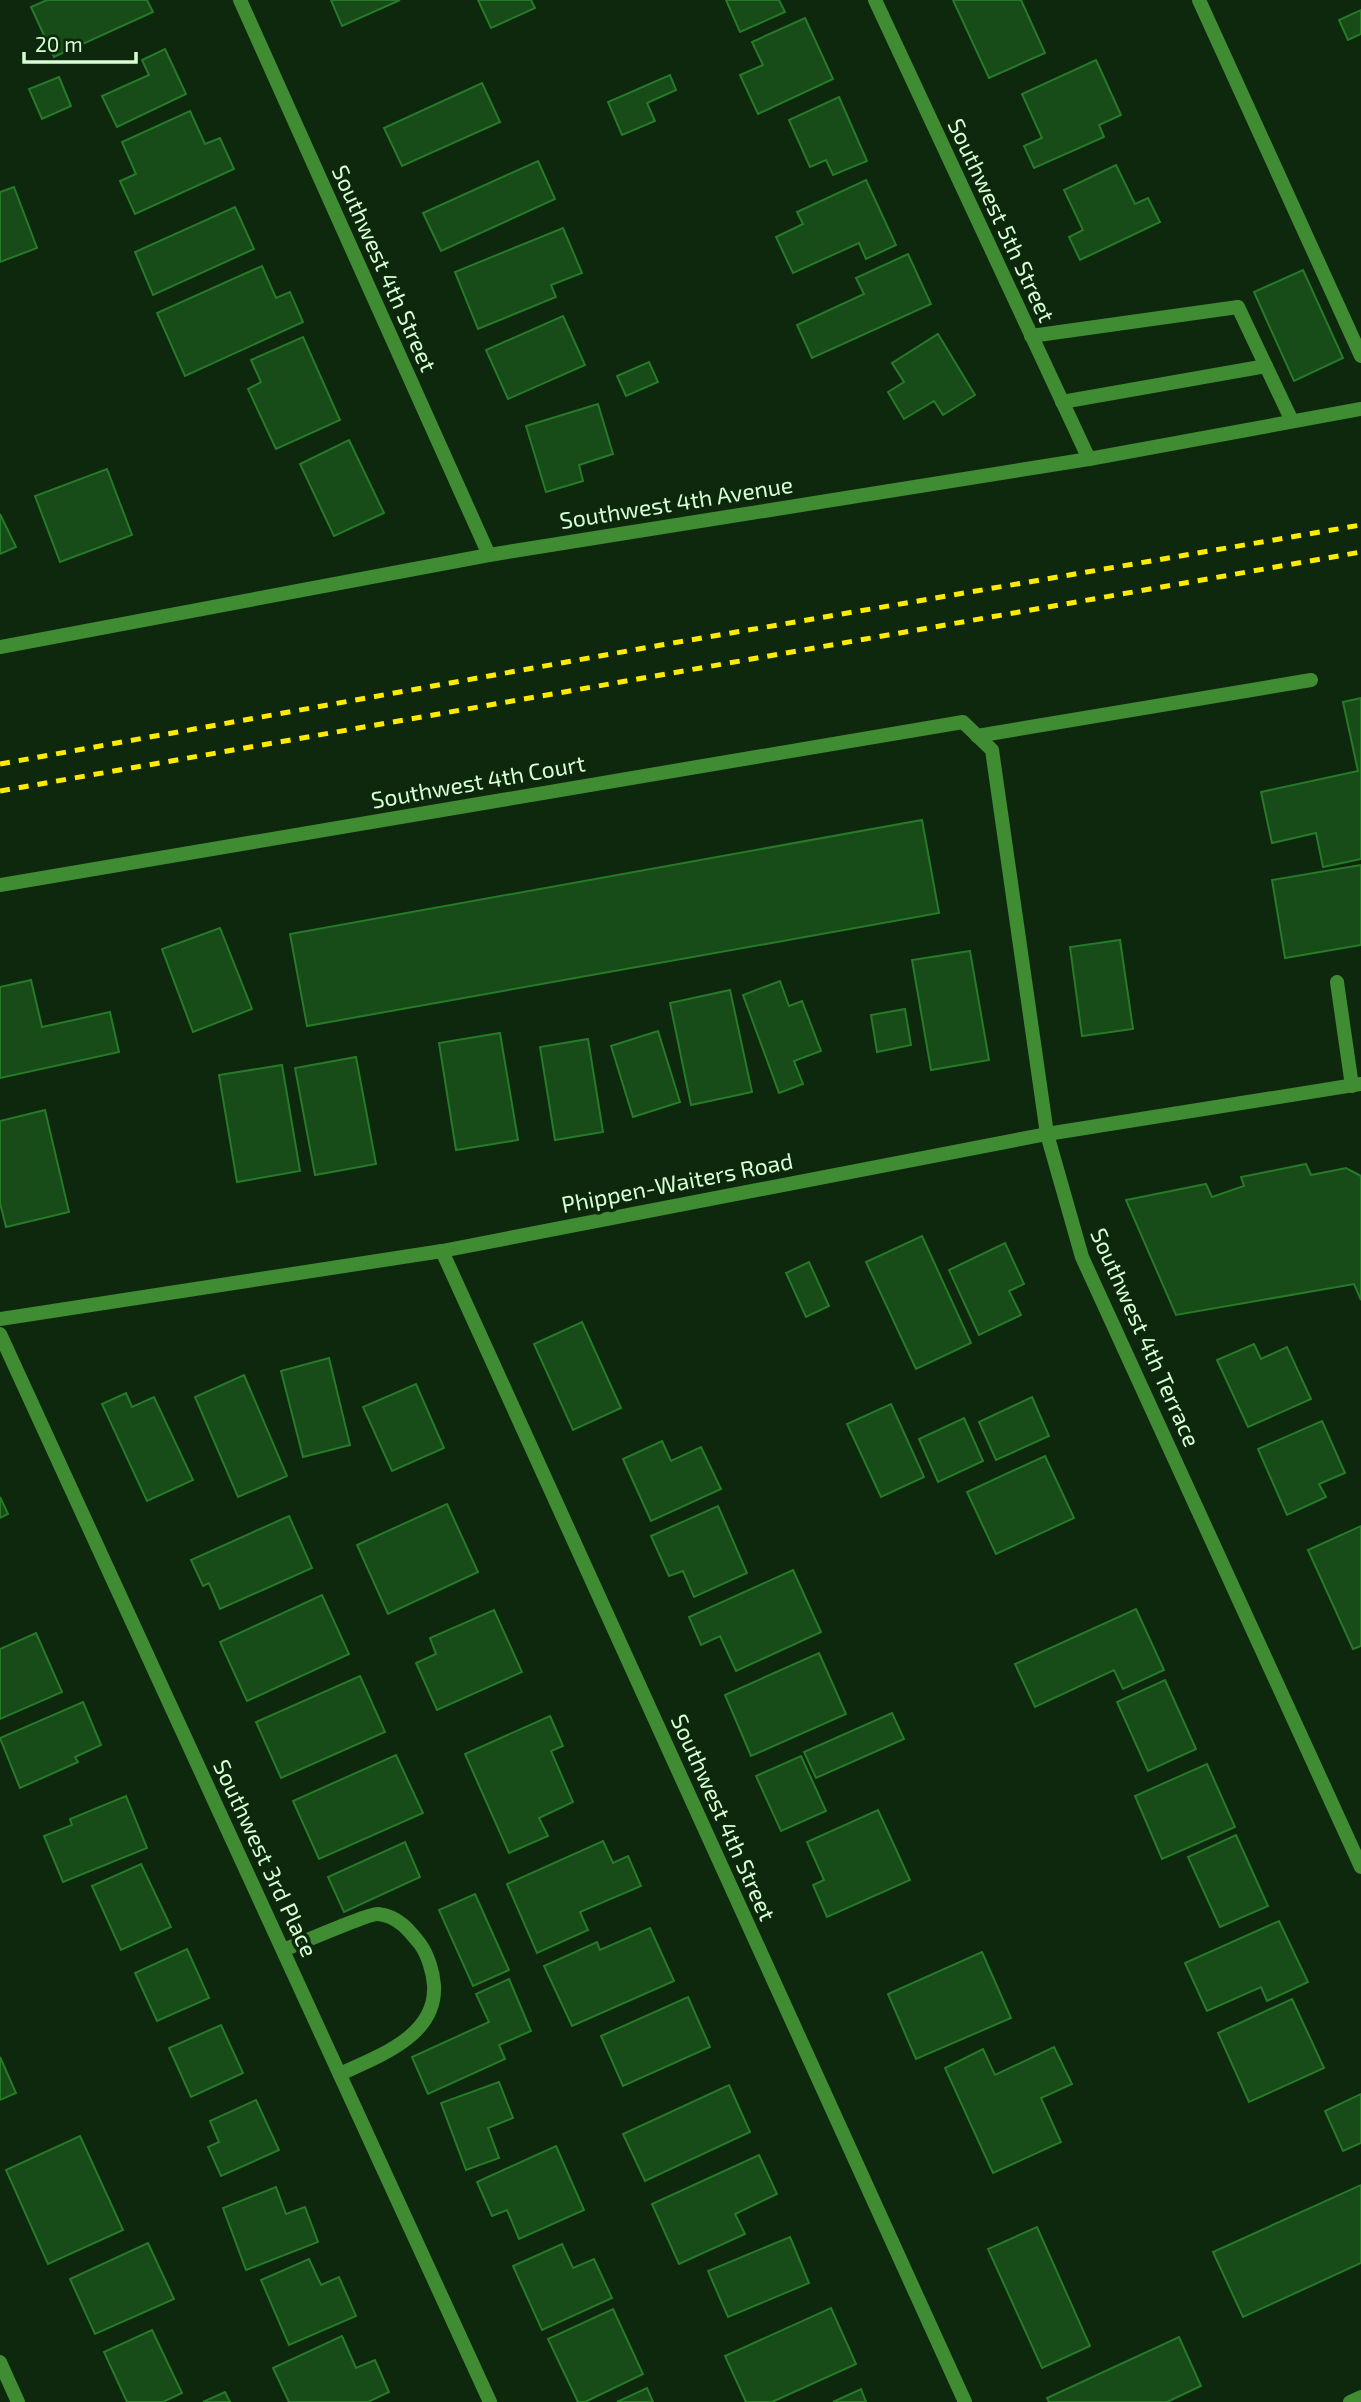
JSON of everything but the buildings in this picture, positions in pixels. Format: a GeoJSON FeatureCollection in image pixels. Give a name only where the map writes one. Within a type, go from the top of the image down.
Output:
{"type":"FeatureCollection","features":[{"type":"Feature","properties":{"kind":"street","name":"Southwest 4th Street"},"geometry":{"type":"LineString","coordinates":[[240,0],[489,555]]}},
{"type":"Feature","properties":{"kind":"street","name":"Southwest 5th Street"},"geometry":{"type":"LineString","coordinates":[[875,0],[1089,458]]}},
{"type":"Feature","properties":{"kind":"street"},"geometry":{"type":"LineString","coordinates":[[1199,0],[1361,356]]}},
{"type":"Feature","properties":{"kind":"street"},"geometry":{"type":"LineString","coordinates":[[1031,336],[1238,307],[1292,421]]}},
{"type":"Feature","properties":{"kind":"street"},"geometry":{"type":"LineString","coordinates":[[1062,402],[1266,366]]}},
{"type":"Feature","properties":{"kind":"street","name":"Southwest 4th Avenue"},"geometry":{"type":"LineString","coordinates":[[0,647],[489,555],[1089,458],[1361,409]]}},
{"type":"Feature","properties":{"kind":"street"},"geometry":{"type":"LineString","coordinates":[[977,736],[1311,680]]}},
{"type":"Feature","properties":{"kind":"street","name":"Southwest 4th Terrace"},"geometry":{"type":"LineString","coordinates":[[963,722],[992,750],[1047,1134],[1082,1257],[1361,1867]]}},
{"type":"Feature","properties":{"kind":"street","name":"Southwest 4th Court"},"geometry":{"type":"LineString","coordinates":[[0,885],[963,722]]}},
{"type":"Feature","properties":{"kind":"street"},"geometry":{"type":"LineString","coordinates":[[1337,982],[1356,1085]]}},
{"type":"Feature","properties":{"kind":"street","name":"Phippen-Waiters Road"},"geometry":{"type":"LineString","coordinates":[[0,1319],[442,1251],[1047,1134],[1356,1085]]}},
{"type":"Feature","properties":{"kind":"street","name":"Southwest 4th Street"},"geometry":{"type":"LineString","coordinates":[[442,1251],[965,2402]]}},
{"type":"Feature","properties":{"kind":"street","name":"Southwest 3rd Place"},"geometry":{"type":"LineString","coordinates":[[0,1334],[490,2402]]}},
{"type":"Feature","properties":{"kind":"street"},"geometry":{"type":"LineString","coordinates":[[283,1950],[376,1913],[402,1922],[423,1947],[433,1976],[435,1999],[429,2017],[414,2034],[382,2054],[340,2074]]}},
{"type":"Feature","properties":{"kind":"street"},"geometry":{"type":"LineString","coordinates":[[0,2362],[18,2402]]}},
{"type":"Feature","properties":{"kind":"street"},"geometry":{"type":"LineString","coordinates":[[1350,2402],[1361,2397]]}},
{"type":"Feature","properties":{"kind":"railway"},"geometry":{"type":"LineString","coordinates":[[0,764],[661,645],[1361,525]]}},
{"type":"Feature","properties":{"kind":"railway"},"geometry":{"type":"LineString","coordinates":[[0,791],[1361,552]]}}]}
